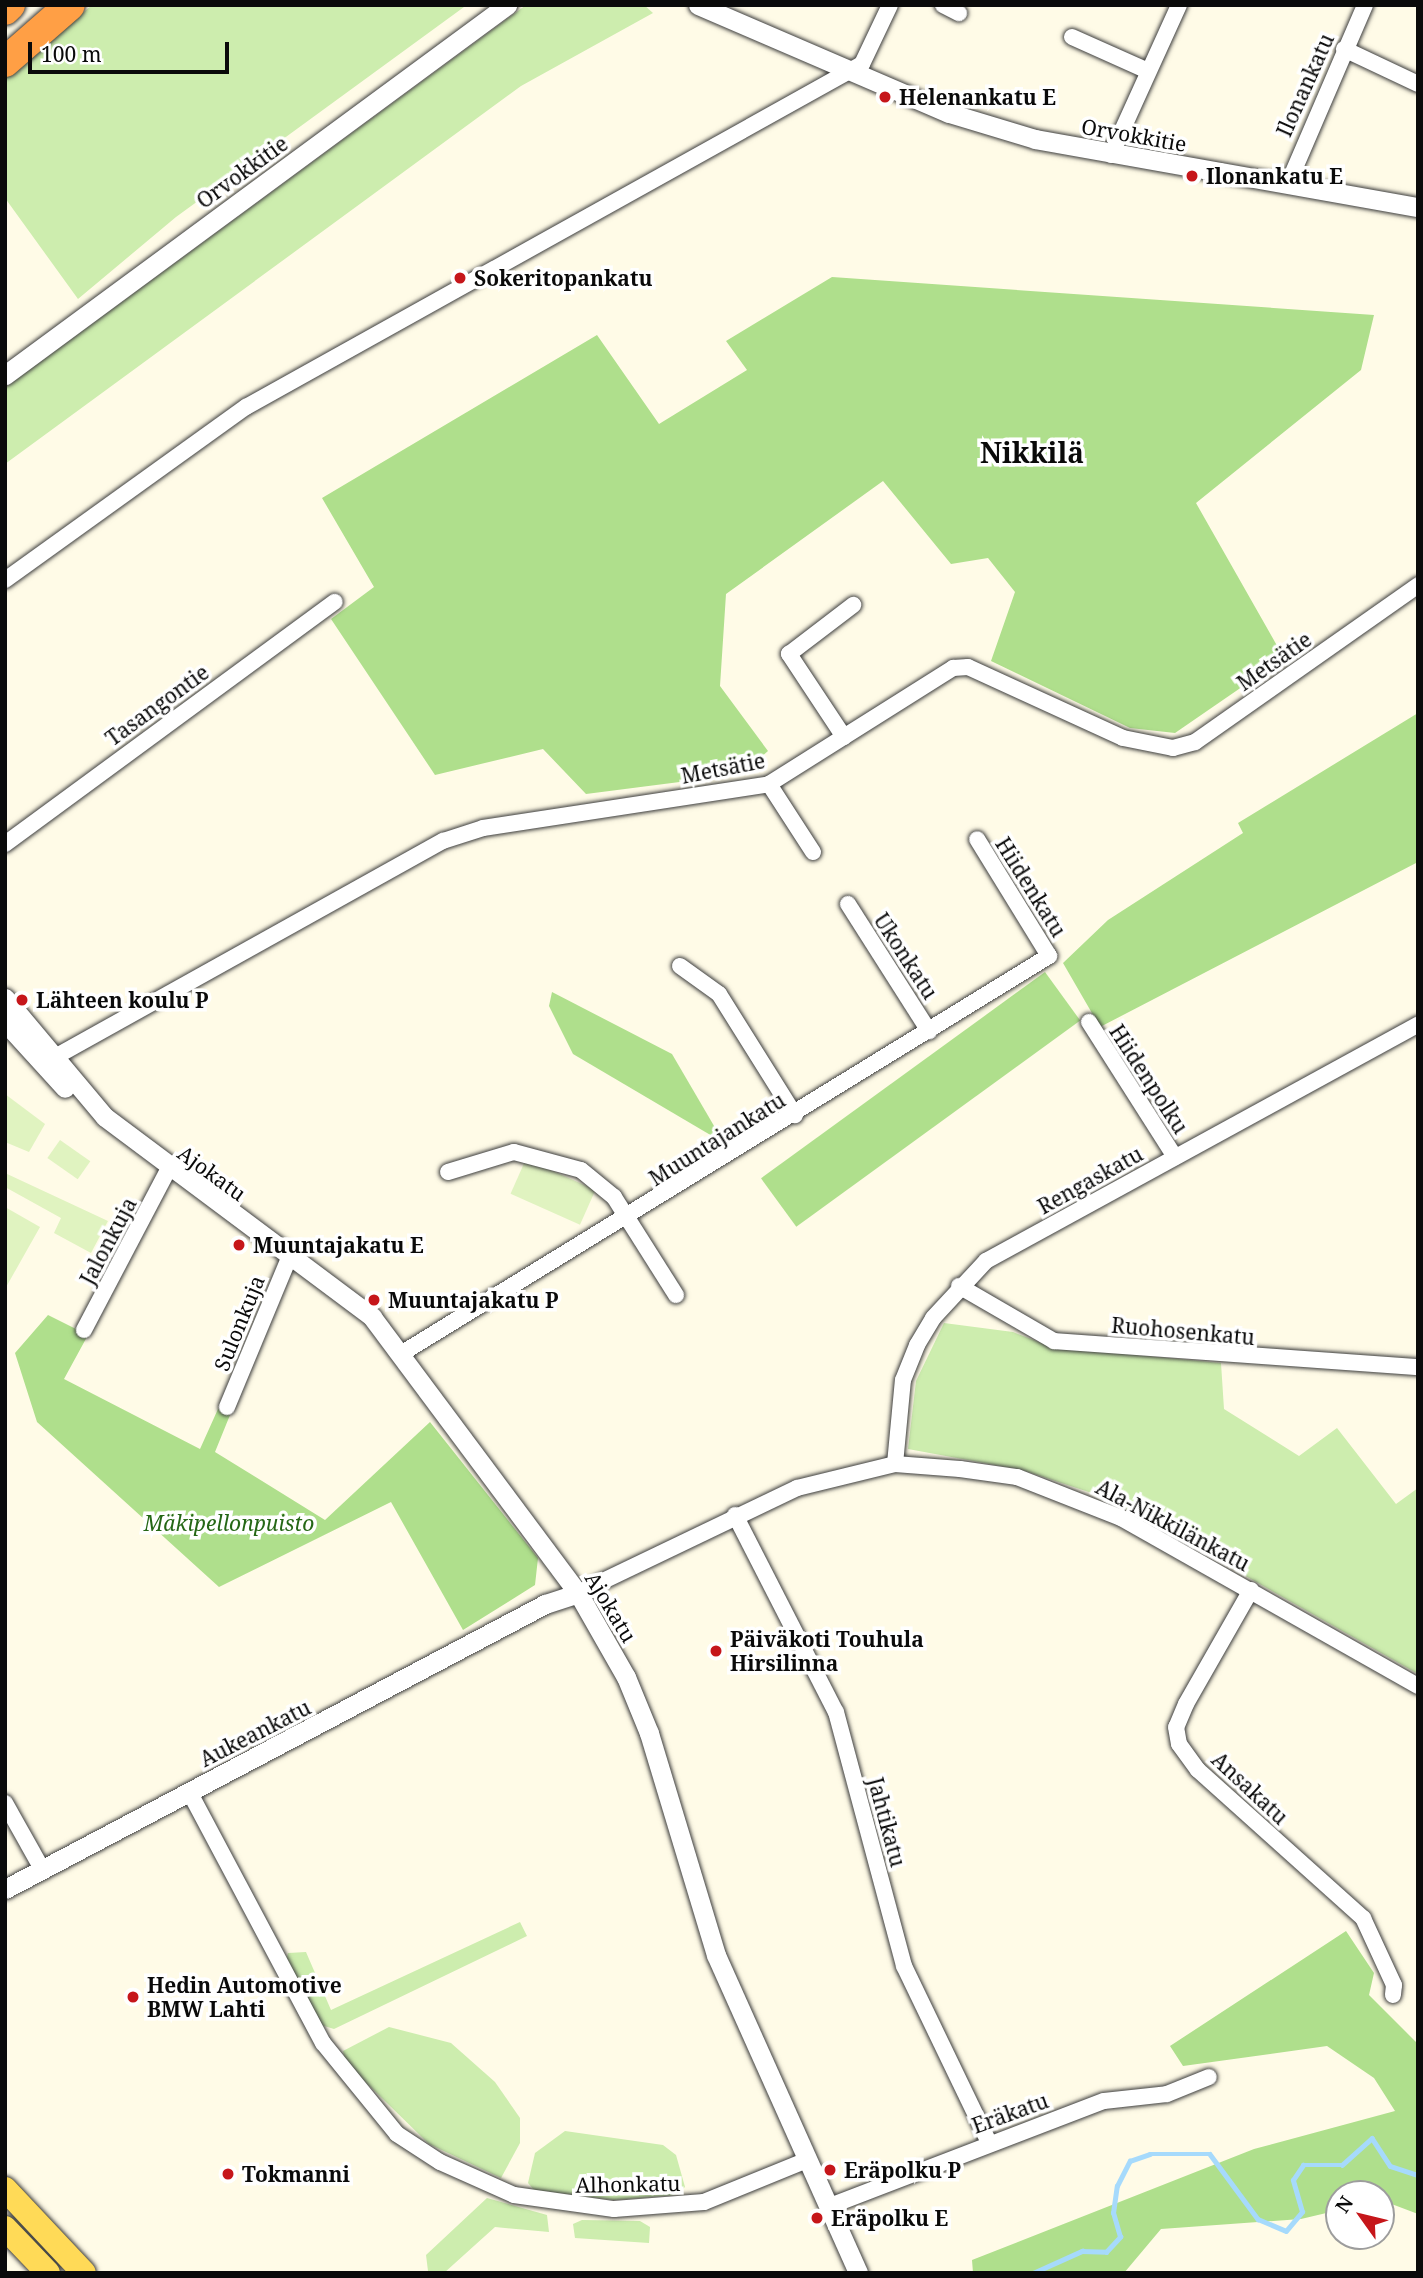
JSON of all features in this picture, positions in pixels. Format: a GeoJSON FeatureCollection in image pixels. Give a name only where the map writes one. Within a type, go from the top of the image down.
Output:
{"type":"FeatureCollection","features":[{"type":"Feature","properties":{"kind":"highway"},"geometry":{"type":"LineString","coordinates":[[5,10],[10,5]]}},
{"type":"Feature","properties":{"kind":"highway"},"geometry":{"type":"LineString","coordinates":[[5,61],[70,5]]}},
{"type":"Feature","properties":{"kind":"main road"},"geometry":{"type":"LineString","coordinates":[[5,2189],[84,2273]]}},
{"type":"Feature","properties":{"kind":"main road"},"geometry":{"type":"LineString","coordinates":[[5,2228],[48,2273]]}},
{"type":"Feature","properties":{"kind":"street","name":"Orvokkitie"},"geometry":{"type":"LineString","coordinates":[[5,375],[507,5]]}},
{"type":"Feature","properties":{"kind":"street","name":"Orvokkitie"},"geometry":{"type":"LineString","coordinates":[[698,5],[848,71],[992,127],[1111,155],[1418,207]]}},
{"type":"Feature","properties":{"kind":"street"},"geometry":{"type":"LineString","coordinates":[[5,580],[246,407],[862,64],[890,5]]}},
{"type":"Feature","properties":{"kind":"street"},"geometry":{"type":"LineString","coordinates":[[943,5],[959,13]]}},
{"type":"Feature","properties":{"kind":"street"},"geometry":{"type":"LineString","coordinates":[[1111,155],[1179,5]]}},
{"type":"Feature","properties":{"kind":"street","name":"Ilonankatu"},"geometry":{"type":"LineString","coordinates":[[1288,184],[1365,5]]}},
{"type":"Feature","properties":{"kind":"street"},"geometry":{"type":"LineString","coordinates":[[1072,37],[1148,71]]}},
{"type":"Feature","properties":{"kind":"street"},"geometry":{"type":"LineString","coordinates":[[1344,49],[1418,84]]}},
{"type":"Feature","properties":{"kind":"street","name":"Metsätie"},"geometry":{"type":"LineString","coordinates":[[48,1061],[443,841],[483,828],[769,784],[953,668],[968,667],[1123,738],[1173,748],[1195,743],[1418,585]]}},
{"type":"Feature","properties":{"kind":"street","name":"Tasangontie"},"geometry":{"type":"LineString","coordinates":[[5,844],[335,602]]}},
{"type":"Feature","properties":{"kind":"street"},"geometry":{"type":"LineString","coordinates":[[844,737],[789,654],[853,605]]}},
{"type":"Feature","properties":{"kind":"street"},"geometry":{"type":"LineString","coordinates":[[769,784],[813,852]]}},
{"type":"Feature","properties":{"kind":"street","name":"Hiidenkatu"},"geometry":{"type":"LineString","coordinates":[[977,839],[1049,956]]}},
{"type":"Feature","properties":{"kind":"street","name":"Ukonkatu"},"geometry":{"type":"LineString","coordinates":[[848,904],[929,1031]]}},
{"type":"Feature","properties":{"kind":"street","name":"Muuntajankatu"},"geometry":{"type":"LineString","coordinates":[[404,1352],[626,1220],[1049,956]]}},
{"type":"Feature","properties":{"kind":"street"},"geometry":{"type":"LineString","coordinates":[[680,966],[719,994],[795,1115]]}},
{"type":"Feature","properties":{"kind":"street","name":"Ajokatu"},"geometry":{"type":"LineString","coordinates":[[5,998],[48,1061]]}},
{"type":"Feature","properties":{"kind":"street","name":"Ajokatu"},"geometry":{"type":"LineString","coordinates":[[5,1022],[105,1117],[169,1171],[355,1301],[404,1352],[578,1593],[626,1677],[649,1733],[716,1955],[858,2273]]}},
{"type":"Feature","properties":{"kind":"street","name":"Hiidenpolku"},"geometry":{"type":"LineString","coordinates":[[1089,1022],[1175,1157]]}},
{"type":"Feature","properties":{"kind":"street","name":"Rengaskatu"},"geometry":{"type":"LineString","coordinates":[[895,1464],[903,1380],[933,1318],[959,1286],[986,1261],[1418,1024]]}},
{"type":"Feature","properties":{"kind":"street"},"geometry":{"type":"LineString","coordinates":[[448,1172],[514,1152],[551,1157],[598,1181],[676,1295]]}},
{"type":"Feature","properties":{"kind":"street","name":"Jalonkuja"},"geometry":{"type":"LineString","coordinates":[[84,1330],[169,1171]]}},
{"type":"Feature","properties":{"kind":"street","name":"Sulonkuja"},"geometry":{"type":"LineString","coordinates":[[228,1407],[290,1256]]}},
{"type":"Feature","properties":{"kind":"street","name":"Ruohosenkatu"},"geometry":{"type":"LineString","coordinates":[[959,1286],[1054,1341],[1418,1367]]}},
{"type":"Feature","properties":{"kind":"street","name":"Ala-Nikkilänkatu"},"geometry":{"type":"LineString","coordinates":[[578,1593],[735,1515],[797,1488],[895,1464],[1017,1478],[1072,1495],[1251,1590],[1418,1686]]}},
{"type":"Feature","properties":{"kind":"street","name":"Jahtikatu"},"geometry":{"type":"LineString","coordinates":[[735,1515],[836,1712],[904,1966],[989,2143]]}},
{"type":"Feature","properties":{"kind":"street","name":"Ansakatu"},"geometry":{"type":"LineString","coordinates":[[1251,1590],[1186,1704],[1176,1727],[1179,1745],[1198,1770],[1363,1918],[1394,1984],[1393,1995]]}},
{"type":"Feature","properties":{"kind":"street","name":"Aukeankatu"},"geometry":{"type":"LineString","coordinates":[[5,1889],[526,1619],[552,1616],[578,1593]]}},
{"type":"Feature","properties":{"kind":"street","name":"Alhonkatu"},"geometry":{"type":"LineString","coordinates":[[190,1793],[323,2043],[397,2134],[440,2162],[514,2194],[614,2209],[704,2202],[807,2160]]}},
{"type":"Feature","properties":{"kind":"street"},"geometry":{"type":"LineString","coordinates":[[5,1803],[42,1869]]}},
{"type":"Feature","properties":{"kind":"street","name":"Eräkatu"},"geometry":{"type":"LineString","coordinates":[[830,2206],[1104,2101],[1167,2094],[1209,2077]]}},
{"type":"Feature","properties":{"kind":"green space"},"geometry":{"type":"Polygon","coordinates":[[[92,5],[464,7],[176,217],[78,299],[5,198],[5,79],[92,5]]]}},
{"type":"Feature","properties":{"kind":"green space"},"geometry":{"type":"Polygon","coordinates":[[[526,5],[644,5],[653,13],[521,86],[5,464],[5,388],[526,5]]]}},
{"type":"Feature","properties":{"kind":"green space"},"geometry":{"type":"Polygon","coordinates":[[[832,277],[1374,315],[1361,370],[1196,503],[1284,658],[1175,733],[1130,728],[991,661],[1015,592],[988,558],[951,564],[883,481],[726,594],[720,686],[768,751],[742,774],[586,794],[543,749],[435,775],[331,619],[374,587],[322,498],[597,335],[659,424],[747,370],[726,341],[832,277]]]}},
{"type":"Feature","properties":{"kind":"green space"},"geometry":{"type":"Polygon","coordinates":[[[1418,713],[1418,862],[1100,1027],[1063,963],[1108,920],[1243,833],[1238,823],[1418,713]]]}},
{"type":"Feature","properties":{"kind":"green space"},"geometry":{"type":"Polygon","coordinates":[[[1045,972],[1080,1021],[796,1227],[761,1178],[1045,972]]]}},
{"type":"Feature","properties":{"kind":"green space"},"geometry":{"type":"Polygon","coordinates":[[[552,992],[672,1054],[724,1143],[573,1054],[549,1006],[552,992]]]}},
{"type":"Feature","properties":{"kind":"green space"},"geometry":{"type":"Polygon","coordinates":[[[5,1094],[45,1124],[29,1152],[5,1142],[5,1094]]]}},
{"type":"Feature","properties":{"kind":"green space"},"geometry":{"type":"Polygon","coordinates":[[[60,1140],[90,1161],[78,1179],[47,1158],[60,1140]]]}},
{"type":"Feature","properties":{"kind":"green space"},"geometry":{"type":"Polygon","coordinates":[[[526,1159],[595,1190],[580,1225],[511,1194],[526,1159]]]}},
{"type":"Feature","properties":{"kind":"green space"},"geometry":{"type":"Polygon","coordinates":[[[5,1173],[108,1221],[91,1253],[54,1233],[61,1218],[5,1187],[5,1173]]]}},
{"type":"Feature","properties":{"kind":"green space"},"geometry":{"type":"Polygon","coordinates":[[[5,1207],[40,1227],[5,1289],[5,1207]]]}},
{"type":"Feature","properties":{"kind":"green space","name":"Mäkipellonpuisto"},"geometry":{"type":"Polygon","coordinates":[[[48,1315],[88,1335],[64,1379],[200,1449],[218,1409],[230,1415],[215,1452],[325,1520],[430,1422],[538,1558],[535,1585],[463,1630],[391,1502],[219,1587],[37,1422],[15,1353],[48,1315]]]}},
{"type":"Feature","properties":{"kind":"green space"},"geometry":{"type":"Polygon","coordinates":[[[944,1323],[1013,1332],[1052,1347],[1221,1363],[1224,1409],[1299,1456],[1337,1428],[1396,1504],[1418,1488],[1418,1674],[1110,1499],[1022,1470],[908,1449],[916,1381],[944,1323]]]}},
{"type":"Feature","properties":{"kind":"green space"},"geometry":{"type":"Polygon","coordinates":[[[520,1922],[527,1936],[334,2029],[318,2024],[286,1961],[288,1953],[306,1952],[331,2010],[520,1922]]]}},
{"type":"Feature","properties":{"kind":"green space"},"geometry":{"type":"Polygon","coordinates":[[[1346,1931],[1374,1973],[1369,1995],[1418,2044],[1418,2214],[1395,2205],[1395,2180],[1325,2180],[1325,2213],[1301,2219],[1161,2229],[1124,2273],[973,2273],[972,2260],[1254,2149],[1395,2111],[1374,2078],[1327,2046],[1183,2066],[1170,2046],[1346,1931]]]}},
{"type":"Feature","properties":{"kind":"green space"},"geometry":{"type":"Polygon","coordinates":[[[389,2027],[451,2043],[495,2082],[520,2118],[520,2143],[501,2178],[429,2144],[345,2062],[343,2051],[389,2027]]]}},
{"type":"Feature","properties":{"kind":"green space"},"geometry":{"type":"Polygon","coordinates":[[[565,2131],[663,2145],[676,2155],[685,2187],[676,2195],[614,2200],[534,2190],[528,2183],[535,2153],[565,2131]]]}},
{"type":"Feature","properties":{"kind":"green space"},"geometry":{"type":"Polygon","coordinates":[[[487,2198],[547,2215],[549,2232],[495,2227],[444,2273],[428,2271],[426,2255],[487,2198]]]}},
{"type":"Feature","properties":{"kind":"green space"},"geometry":{"type":"Polygon","coordinates":[[[582,2220],[640,2221],[650,2227],[649,2243],[575,2238],[573,2224],[582,2220]]]}},
{"type":"Feature","properties":{"kind":"waterway"},"geometry":{"type":"LineString","coordinates":[[1033,2273],[1082,2251],[1106,2252],[1120,2237],[1113,2213],[1117,2186],[1130,2161],[1150,2154],[1210,2154],[1258,2219],[1286,2231],[1302,2212],[1293,2180],[1303,2165],[1342,2165],[1372,2138],[1390,2166],[1418,2175]]}},
{"type":"Feature","properties":{"kind":"place","name":"Helenankatu E"},"geometry":{"type":"Point","coordinates":[885,97]}},
{"type":"Feature","properties":{"kind":"place","name":"Ilonankatu E"},"geometry":{"type":"Point","coordinates":[1192,176]}},
{"type":"Feature","properties":{"kind":"place","name":"Sokeritopankatu"},"geometry":{"type":"Point","coordinates":[460,278]}},
{"type":"Feature","properties":{"kind":"place","name":"Lähteen koulu P"},"geometry":{"type":"Point","coordinates":[22,1000]}},
{"type":"Feature","properties":{"kind":"place","name":"Muuntajakatu E"},"geometry":{"type":"Point","coordinates":[239,1245]}},
{"type":"Feature","properties":{"kind":"place","name":"Muuntajakatu P"},"geometry":{"type":"Point","coordinates":[374,1300]}},
{"type":"Feature","properties":{"kind":"place","name":"Päiväkoti Touhula Hirsilinna"},"geometry":{"type":"Point","coordinates":[716,1651]}},
{"type":"Feature","properties":{"kind":"place","name":"Hedin Automotive BMW Lahti"},"geometry":{"type":"Point","coordinates":[133,1997]}},
{"type":"Feature","properties":{"kind":"place","name":"Eräpolku P"},"geometry":{"type":"Point","coordinates":[830,2170]}},
{"type":"Feature","properties":{"kind":"place","name":"Tokmanni"},"geometry":{"type":"Point","coordinates":[228,2174]}},
{"type":"Feature","properties":{"kind":"place","name":"Eräpolku E"},"geometry":{"type":"Point","coordinates":[817,2218]}},
{"type":"Feature","properties":{"kind":"district","name":"Nikkilä"},"geometry":{"type":"Point","coordinates":[1032,452]}}]}
